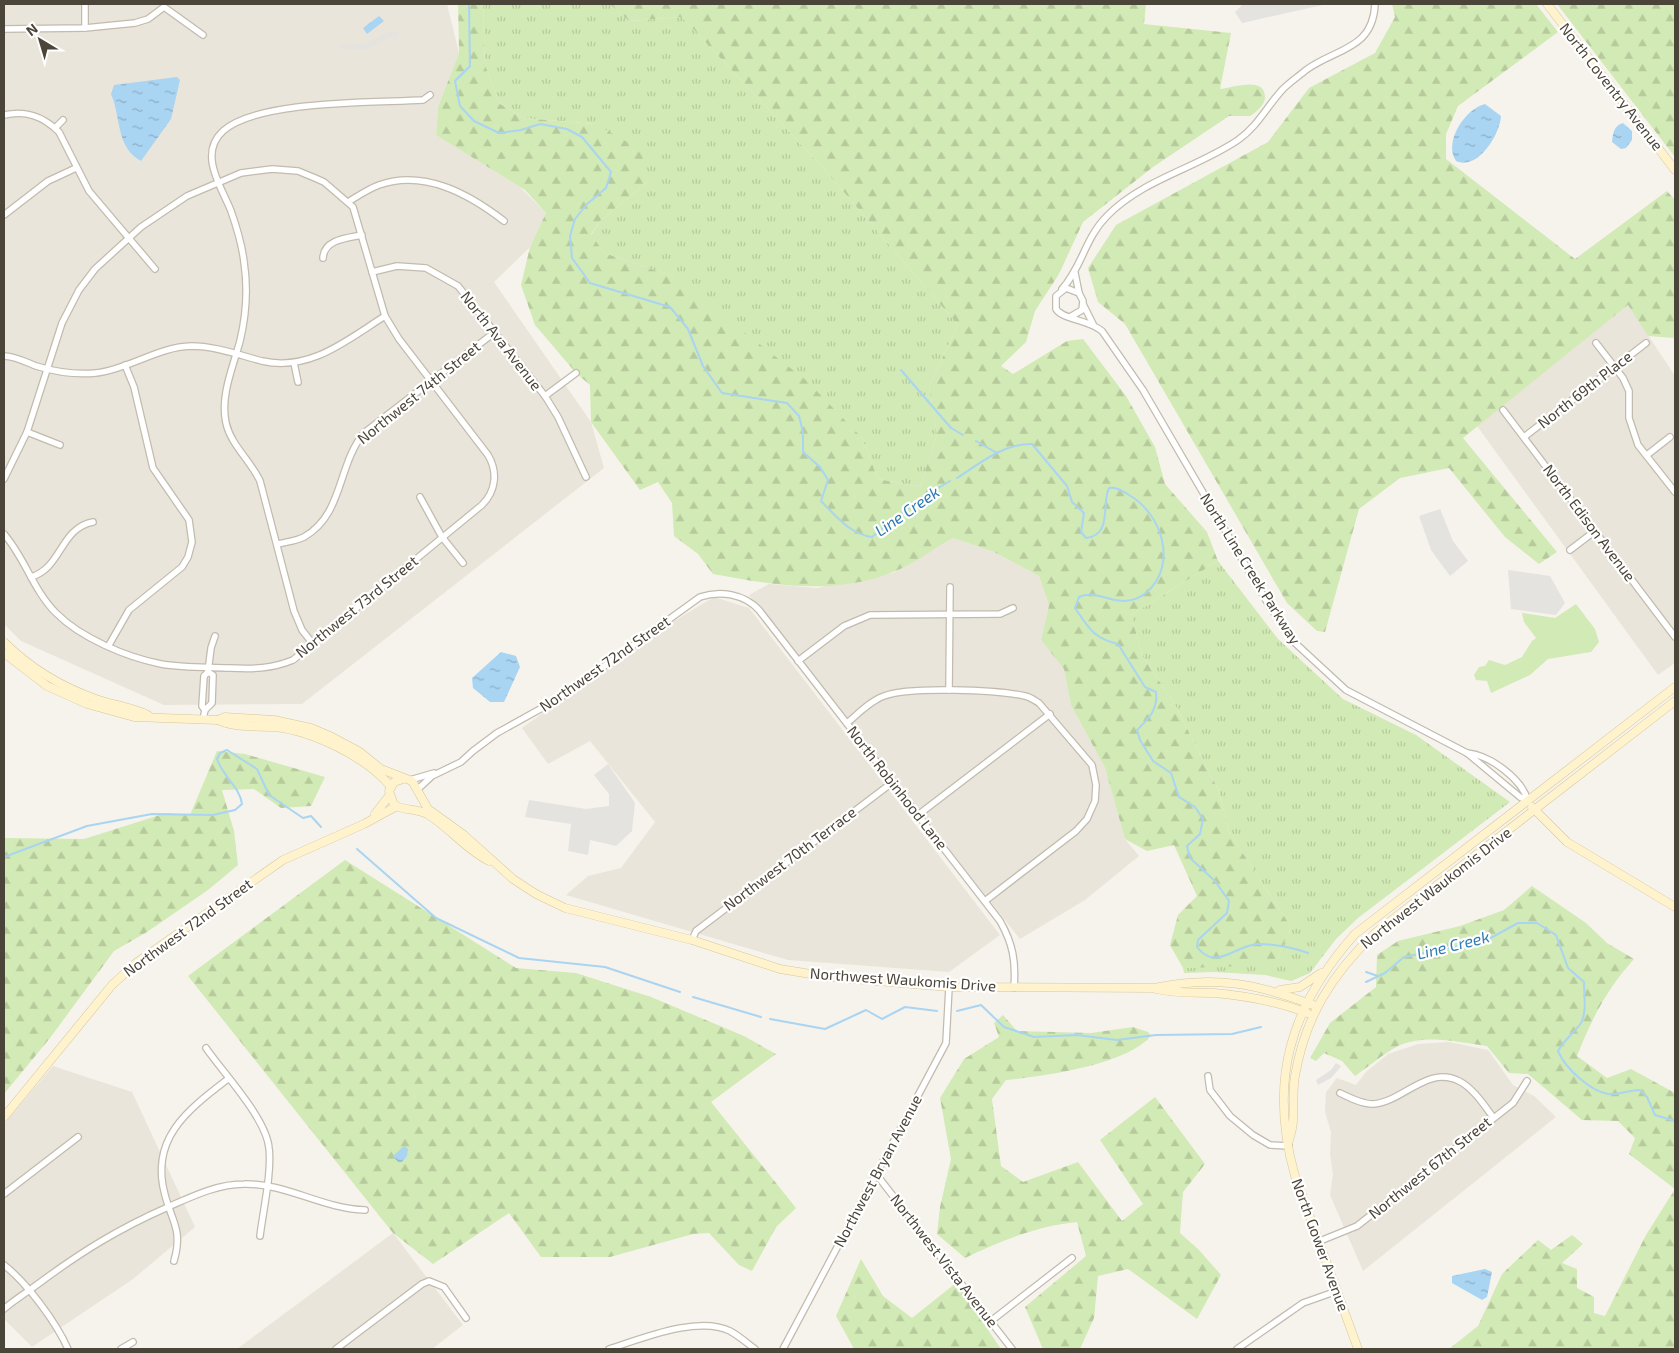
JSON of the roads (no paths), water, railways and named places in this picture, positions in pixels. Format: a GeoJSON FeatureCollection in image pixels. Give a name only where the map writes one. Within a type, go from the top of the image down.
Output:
{"type":"FeatureCollection","features":[{"type":"Feature","properties":{"kind":"main road","name":"North Coventry Avenue"},"geometry":{"type":"LineString","coordinates":[[1547,4],[1675,170]]}},
{"type":"Feature","properties":{"kind":"main road"},"geometry":{"type":"LineString","coordinates":[[4,642],[18,656],[68,687],[149,716]]}},
{"type":"Feature","properties":{"kind":"main road"},"geometry":{"type":"LineString","coordinates":[[4,653],[47,686],[87,704],[134,717],[149,716],[204,720],[218,720],[225,717],[274,720],[311,728],[360,752],[381,769],[407,779],[418,791],[416,803],[408,808],[396,806],[389,796],[390,787],[394,782],[407,779]]}},
{"type":"Feature","properties":{"kind":"main road","name":"Northwest Waukomis Drive"},"geometry":{"type":"LineString","coordinates":[[1355,934],[1675,687]]}},
{"type":"Feature","properties":{"kind":"main road","name":"Northwest Waukomis Drive"},"geometry":{"type":"LineString","coordinates":[[418,791],[428,809],[464,835],[493,862],[536,894],[565,908],[692,940],[780,969],[829,977],[949,987],[1154,988],[1172,984],[1226,982],[1275,990],[1316,1006],[1354,952],[1375,933],[1590,768],[1675,700]]}},
{"type":"Feature","properties":{"kind":"main road"},"geometry":{"type":"LineString","coordinates":[[218,720],[225,724],[277,728],[323,741],[372,770],[390,787]]}},
{"type":"Feature","properties":{"kind":"main road"},"geometry":{"type":"LineString","coordinates":[[1583,759],[1590,768]]}},
{"type":"Feature","properties":{"kind":"main road","name":"Northwest 72nd Street"},"geometry":{"type":"LineString","coordinates":[[364,824],[384,805],[389,796]]}},
{"type":"Feature","properties":{"kind":"main road"},"geometry":{"type":"LineString","coordinates":[[1528,801],[1568,842],[1675,907]]}},
{"type":"Feature","properties":{"kind":"main road","name":"Northwest 72nd Street"},"geometry":{"type":"LineString","coordinates":[[4,1117],[112,985],[136,962],[283,860],[364,824],[396,806]]}},
{"type":"Feature","properties":{"kind":"main road","name":"Northwest Waukomis Drive"},"geometry":{"type":"LineString","coordinates":[[408,808],[418,809],[429,815],[472,850],[493,862]]}},
{"type":"Feature","properties":{"kind":"main road","name":"North Gower Avenue"},"geometry":{"type":"LineString","coordinates":[[1355,934],[1325,970],[1302,1011],[1284,1076],[1283,1127],[1289,1143],[1290,1157],[1295,1176],[1358,1349]]}},
{"type":"Feature","properties":{"kind":"main road"},"geometry":{"type":"LineString","coordinates":[[1275,990],[1300,987],[1325,970]]}},
{"type":"Feature","properties":{"kind":"main road","name":"Northwest Waukomis Drive"},"geometry":{"type":"LineString","coordinates":[[1154,988],[1171,992],[1240,995],[1279,1003],[1313,1015]]}},
{"type":"Feature","properties":{"kind":"main road","name":"North Gower Avenue"},"geometry":{"type":"LineString","coordinates":[[1289,1143],[1294,1126],[1295,1076],[1301,1049],[1316,1006]]}},
{"type":"Feature","properties":{"kind":"street"},"geometry":{"type":"LineString","coordinates":[[85,4],[85,28]]}},
{"type":"Feature","properties":{"kind":"street"},"geometry":{"type":"LineString","coordinates":[[1093,324],[1058,313],[1054,305],[1056,296],[1075,272],[1088,240],[1118,206],[1249,132],[1284,88],[1308,69],[1330,56],[1348,49],[1360,40],[1371,27],[1375,4]]}},
{"type":"Feature","properties":{"kind":"street"},"geometry":{"type":"LineString","coordinates":[[4,29],[85,28],[135,23],[148,18],[165,6],[204,35]]}},
{"type":"Feature","properties":{"kind":"street"},"geometry":{"type":"LineString","coordinates":[[313,644],[302,630],[294,611],[260,481],[251,463],[232,438],[226,421],[225,398],[245,311],[245,267],[236,224],[218,183],[212,163],[213,146],[222,132],[240,120],[277,109],[423,100],[430,95]]}},
{"type":"Feature","properties":{"kind":"street"},"geometry":{"type":"LineString","coordinates":[[4,115],[23,113],[33,115],[55,128],[65,141],[76,168],[93,198],[155,269]]}},
{"type":"Feature","properties":{"kind":"street"},"geometry":{"type":"LineString","coordinates":[[55,128],[63,120]]}},
{"type":"Feature","properties":{"kind":"street"},"geometry":{"type":"LineString","coordinates":[[4,215],[48,181],[76,168]]}},
{"type":"Feature","properties":{"kind":"street"},"geometry":{"type":"LineString","coordinates":[[4,479],[27,432],[62,323],[79,290],[95,269],[127,238],[171,205],[241,174],[286,169],[306,174],[324,182],[348,202],[357,215],[386,316],[431,381]]}},
{"type":"Feature","properties":{"kind":"street"},"geometry":{"type":"LineString","coordinates":[[348,202],[379,185],[392,182],[421,182],[441,185],[477,200],[504,221]]}},
{"type":"Feature","properties":{"kind":"street"},"geometry":{"type":"LineString","coordinates":[[323,258],[323,251],[329,245],[339,240],[362,235]]}},
{"type":"Feature","properties":{"kind":"street","name":"North Ava Avenue"},"geometry":{"type":"LineString","coordinates":[[372,272],[397,266],[426,268],[458,286],[545,396],[558,417],[586,477]]}},
{"type":"Feature","properties":{"kind":"street","name":"North Line Creek Parkway"},"geometry":{"type":"LineString","coordinates":[[1075,272],[1079,293],[1093,324],[1102,331],[1143,390],[1202,493],[1294,642],[1346,690],[1467,753],[1520,798],[1528,801]]}},
{"type":"Feature","properties":{"kind":"street"},"geometry":{"type":"LineString","coordinates":[[1062,289],[1071,288],[1079,293]]}},
{"type":"Feature","properties":{"kind":"street"},"geometry":{"type":"LineString","coordinates":[[1070,317],[1079,314],[1083,302]]}},
{"type":"Feature","properties":{"kind":"street"},"geometry":{"type":"LineString","coordinates":[[4,356],[46,369],[84,374],[105,371],[182,347],[201,347],[272,363],[294,364],[324,354],[386,316]]}},
{"type":"Feature","properties":{"kind":"street","name":"Northwest 74th Street"},"geometry":{"type":"LineString","coordinates":[[278,544],[301,538],[320,524],[334,504],[354,445],[364,433],[495,332]]}},
{"type":"Feature","properties":{"kind":"street"},"geometry":{"type":"LineString","coordinates":[[1596,342],[1615,367],[1629,391],[1629,418],[1638,445],[1675,492]]}},
{"type":"Feature","properties":{"kind":"street","name":"North 69th Place"},"geometry":{"type":"LineString","coordinates":[[1524,437],[1646,343]]}},
{"type":"Feature","properties":{"kind":"street"},"geometry":{"type":"LineString","coordinates":[[294,364],[298,382]]}},
{"type":"Feature","properties":{"kind":"street"},"geometry":{"type":"LineString","coordinates":[[109,645],[129,610],[182,567],[191,550],[192,534],[189,520],[153,468],[134,387],[124,365]]}},
{"type":"Feature","properties":{"kind":"street"},"geometry":{"type":"LineString","coordinates":[[545,396],[576,373]]}},
{"type":"Feature","properties":{"kind":"street","name":"Northwest 73rd Street"},"geometry":{"type":"LineString","coordinates":[[4,534],[46,601],[64,620],[109,645],[162,664],[208,670],[252,670],[273,667],[293,660],[482,505],[490,496],[494,486],[495,473],[490,458],[431,381]]}},
{"type":"Feature","properties":{"kind":"street","name":"North Edison Avenue"},"geometry":{"type":"LineString","coordinates":[[1503,410],[1675,637]]}},
{"type":"Feature","properties":{"kind":"street"},"geometry":{"type":"LineString","coordinates":[[27,432],[60,445]]}},
{"type":"Feature","properties":{"kind":"street"},"geometry":{"type":"LineString","coordinates":[[1647,456],[1670,437]]}},
{"type":"Feature","properties":{"kind":"street"},"geometry":{"type":"LineString","coordinates":[[420,497],[442,537],[463,564]]}},
{"type":"Feature","properties":{"kind":"street"},"geometry":{"type":"LineString","coordinates":[[31,577],[47,568],[71,533],[85,524],[93,522]]}},
{"type":"Feature","properties":{"kind":"street"},"geometry":{"type":"LineString","coordinates":[[1570,550],[1595,531]]}},
{"type":"Feature","properties":{"kind":"street"},"geometry":{"type":"LineString","coordinates":[[949,690],[950,588]]}},
{"type":"Feature","properties":{"kind":"street","name":"Northwest 72nd Street"},"geometry":{"type":"LineString","coordinates":[[418,791],[432,776],[461,762],[497,734],[560,698],[700,597],[714,593],[728,594],[749,601]]}},
{"type":"Feature","properties":{"kind":"street","name":"North Robinhood Lane"},"geometry":{"type":"LineString","coordinates":[[749,601],[759,610],[984,901],[1011,941],[1015,971],[1014,988]]}},
{"type":"Feature","properties":{"kind":"street"},"geometry":{"type":"LineString","coordinates":[[798,661],[844,626],[862,617],[878,614],[1000,614],[1013,608]]}},
{"type":"Feature","properties":{"kind":"street"},"geometry":{"type":"LineString","coordinates":[[204,720],[205,710],[202,706],[204,676],[208,670],[215,636]]}},
{"type":"Feature","properties":{"kind":"street"},"geometry":{"type":"LineString","coordinates":[[205,710],[212,703],[213,675],[208,670]]}},
{"type":"Feature","properties":{"kind":"street"},"geometry":{"type":"LineString","coordinates":[[847,723],[884,696],[949,690],[1028,696],[1039,703],[1050,714],[1092,766],[1096,793],[1090,814],[1076,831],[984,901]]}},
{"type":"Feature","properties":{"kind":"street"},"geometry":{"type":"LineString","coordinates":[[918,815],[1050,714]]}},
{"type":"Feature","properties":{"kind":"street","name":"North Line Creek Parkway"},"geometry":{"type":"LineString","coordinates":[[1467,753],[1478,754],[1509,774],[1526,793],[1528,801]]}},
{"type":"Feature","properties":{"kind":"street","name":"Northwest 72nd Street"},"geometry":{"type":"LineString","coordinates":[[407,779],[441,772]]}},
{"type":"Feature","properties":{"kind":"street","name":"Northwest 70th Terrace"},"geometry":{"type":"LineString","coordinates":[[692,940],[696,931],[893,782]]}},
{"type":"Feature","properties":{"kind":"street","name":"Northwest Bryan Avenue"},"geometry":{"type":"LineString","coordinates":[[783,1349],[946,1043],[949,987]]}},
{"type":"Feature","properties":{"kind":"street"},"geometry":{"type":"LineString","coordinates":[[206,1048],[246,1101],[265,1132],[269,1147],[270,1167],[260,1236]]}},
{"type":"Feature","properties":{"kind":"street"},"geometry":{"type":"LineString","coordinates":[[1208,1076],[1210,1090],[1230,1116],[1253,1135],[1270,1145],[1289,1143]]}},
{"type":"Feature","properties":{"kind":"street"},"geometry":{"type":"LineString","coordinates":[[1340,1093],[1354,1100],[1372,1104],[1394,1100],[1427,1079],[1446,1077],[1460,1081],[1479,1098],[1493,1117]]}},
{"type":"Feature","properties":{"kind":"street"},"geometry":{"type":"LineString","coordinates":[[174,1261],[178,1246],[175,1219],[169,1207],[162,1181],[166,1140],[189,1110],[228,1079]]}},
{"type":"Feature","properties":{"kind":"street","name":"Northwest 67th Street"},"geometry":{"type":"LineString","coordinates":[[1320,1241],[1357,1226],[1518,1098],[1527,1081]]}},
{"type":"Feature","properties":{"kind":"street"},"geometry":{"type":"LineString","coordinates":[[4,1194],[78,1137]]}},
{"type":"Feature","properties":{"kind":"street","name":"Northwest Vista Avenue"},"geometry":{"type":"LineString","coordinates":[[876,1174],[1012,1349]]}},
{"type":"Feature","properties":{"kind":"street"},"geometry":{"type":"LineString","coordinates":[[4,1309],[74,1257],[122,1228],[218,1188],[243,1184],[266,1186],[348,1210],[366,1210]]}},
{"type":"Feature","properties":{"kind":"street"},"geometry":{"type":"LineString","coordinates":[[991,1321],[1072,1258]]}},
{"type":"Feature","properties":{"kind":"street"},"geometry":{"type":"LineString","coordinates":[[4,1265],[17,1275],[68,1349]]}},
{"type":"Feature","properties":{"kind":"street"},"geometry":{"type":"LineString","coordinates":[[336,1349],[422,1284],[429,1282],[444,1288],[466,1318]]}},
{"type":"Feature","properties":{"kind":"street"},"geometry":{"type":"LineString","coordinates":[[1237,1349],[1303,1303],[1337,1291]]}},
{"type":"Feature","properties":{"kind":"street"},"geometry":{"type":"LineString","coordinates":[[609,1349],[682,1328],[711,1327],[729,1331],[755,1349]]}},
{"type":"Feature","properties":{"kind":"street"},"geometry":{"type":"LineString","coordinates":[[121,1349],[134,1342]]}},
{"type":"Feature","properties":{"kind":"water"},"geometry":{"type":"Polygon","coordinates":[[[379,16],[384,21],[367,34],[363,28],[379,16]]]}},
{"type":"Feature","properties":{"kind":"water"},"geometry":{"type":"Polygon","coordinates":[[[177,77],[180,80],[171,119],[141,161],[127,148],[123,140],[111,94],[114,85],[177,77]]]}},
{"type":"Feature","properties":{"kind":"water"},"geometry":{"type":"Polygon","coordinates":[[[1485,104],[1501,116],[1497,132],[1480,156],[1464,163],[1456,161],[1452,145],[1458,127],[1470,112],[1485,104]]]}},
{"type":"Feature","properties":{"kind":"water"},"geometry":{"type":"Polygon","coordinates":[[[1623,123],[1632,131],[1632,140],[1626,148],[1621,149],[1612,142],[1615,130],[1623,123]]]}},
{"type":"Feature","properties":{"kind":"water"},"geometry":{"type":"Polygon","coordinates":[[[501,652],[516,656],[520,667],[504,702],[490,702],[473,688],[472,678],[501,652]]]}},
{"type":"Feature","properties":{"kind":"water"},"geometry":{"type":"Polygon","coordinates":[[[404,1146],[408,1149],[407,1156],[402,1162],[398,1162],[393,1156],[404,1146]]]}},
{"type":"Feature","properties":{"kind":"water"},"geometry":{"type":"Polygon","coordinates":[[[1485,1269],[1492,1272],[1487,1297],[1482,1300],[1452,1283],[1452,1276],[1485,1269]]]}},
{"type":"Feature","properties":{"kind":"waterway","name":"Line Creek"},"geometry":{"type":"LineString","coordinates":[[469,4],[470,66],[455,81],[460,106],[474,121],[499,133],[521,130],[540,124],[567,129],[582,137],[611,172],[606,188],[587,204],[575,219],[570,236],[572,258],[590,283],[670,307],[688,329],[703,366],[722,393],[787,403],[799,416],[803,432],[803,452],[820,467],[828,480],[821,501],[850,529],[872,537],[918,500],[950,481]]}},
{"type":"Feature","properties":{"kind":"waterway"},"geometry":{"type":"LineString","coordinates":[[901,370],[951,428],[963,435]]}},
{"type":"Feature","properties":{"kind":"waterway"},"geometry":{"type":"LineString","coordinates":[[976,441],[997,453]]}},
{"type":"Feature","properties":{"kind":"waterway","name":"Line Creek"},"geometry":{"type":"LineString","coordinates":[[957,478],[992,455],[1012,447],[1032,444],[1067,486],[1072,502],[1084,513],[1081,532],[1086,538],[1094,536],[1103,525],[1109,488],[1117,489],[1129,495],[1141,503],[1150,514],[1162,540],[1164,554],[1162,568],[1156,581],[1147,592],[1137,598],[1120,601],[1087,595],[1079,597],[1075,608],[1092,631],[1103,639],[1118,644],[1145,687],[1156,692],[1154,709],[1137,730],[1140,740],[1153,761],[1171,773],[1179,797],[1195,807],[1203,819],[1200,834],[1187,846],[1190,858],[1215,881],[1229,901],[1227,913],[1198,940],[1197,947],[1204,954],[1211,957],[1219,957],[1241,948],[1258,944],[1283,946],[1308,953]]}},
{"type":"Feature","properties":{"kind":"waterway"},"geometry":{"type":"LineString","coordinates":[[4,857],[87,826],[152,814],[213,815],[235,810],[242,804],[241,798],[217,759],[220,753],[227,750],[257,769],[269,795],[303,818],[311,816],[321,827]]}},
{"type":"Feature","properties":{"kind":"waterway"},"geometry":{"type":"LineString","coordinates":[[357,849],[436,918],[519,958],[605,967],[680,992]]}},
{"type":"Feature","properties":{"kind":"waterway","name":"Line Creek"},"geometry":{"type":"LineString","coordinates":[[1366,982],[1385,973],[1404,957],[1485,941],[1518,923],[1537,923],[1556,935],[1568,968],[1584,982],[1585,1008],[1583,1019],[1558,1051],[1561,1058],[1586,1084],[1608,1094],[1640,1090],[1647,1097],[1655,1115],[1675,1121]]}},
{"type":"Feature","properties":{"kind":"waterway","name":"Line Creek"},"geometry":{"type":"LineString","coordinates":[[1366,972],[1378,976]]}},
{"type":"Feature","properties":{"kind":"waterway"},"geometry":{"type":"LineString","coordinates":[[693,997],[761,1017]]}},
{"type":"Feature","properties":{"kind":"waterway"},"geometry":{"type":"LineString","coordinates":[[957,1011],[981,1005],[1004,1027],[1034,1037],[1077,1035],[1117,1040],[1156,1035],[1232,1034],[1261,1027]]}},
{"type":"Feature","properties":{"kind":"waterway"},"geometry":{"type":"LineString","coordinates":[[770,1019],[825,1029],[866,1010],[882,1019],[905,1007],[937,1011]]}}]}
